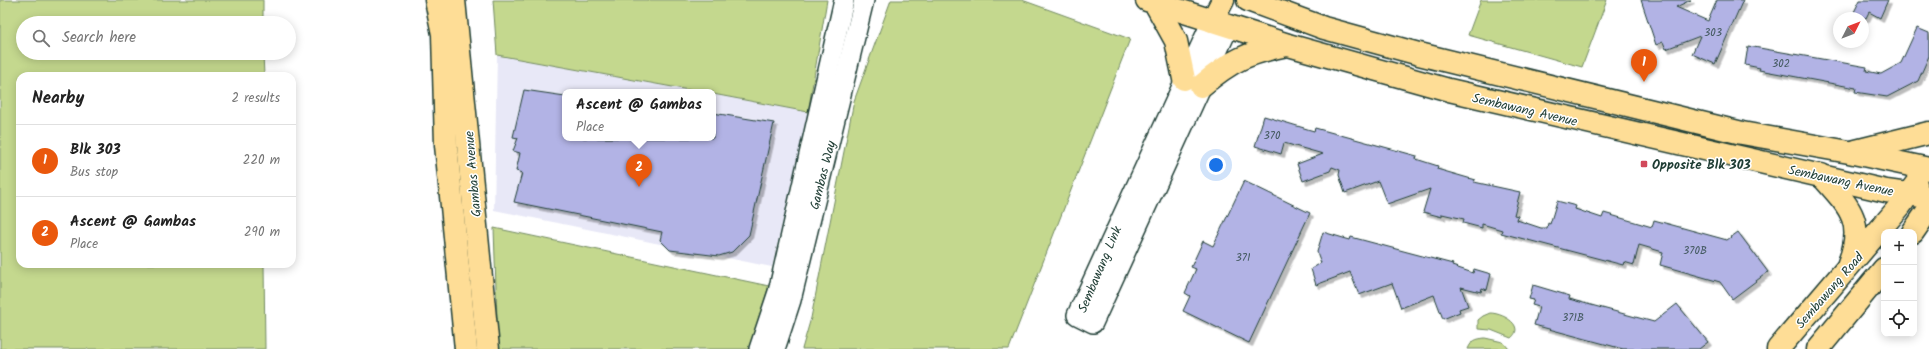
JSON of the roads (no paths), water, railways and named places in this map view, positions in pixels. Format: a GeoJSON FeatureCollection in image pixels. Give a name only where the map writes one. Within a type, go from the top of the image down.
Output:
{"type":"FeatureCollection","features":[{"type":"Feature","properties":{"kind":"main road","name":"Gambas Avenue"},"geometry":{"type":"LineString","coordinates":[[436,0],[443,34],[446,145],[466,349]]}},
{"type":"Feature","properties":{"kind":"main road","name":"Gambas Avenue"},"geometry":{"type":"LineString","coordinates":[[454,0],[488,349]]}},
{"type":"Feature","properties":{"kind":"main road"},"geometry":{"type":"LineString","coordinates":[[1220,23],[1223,0]]}},
{"type":"Feature","properties":{"kind":"main road"},"geometry":{"type":"LineString","coordinates":[[1220,23],[1242,0]]}},
{"type":"Feature","properties":{"kind":"main road","name":"Sembawang Avenue"},"geometry":{"type":"LineString","coordinates":[[1248,0],[1324,28],[1419,54],[1734,131],[1928,168]]}},
{"type":"Feature","properties":{"kind":"main road"},"geometry":{"type":"LineString","coordinates":[[1292,0],[1324,28]]}},
{"type":"Feature","properties":{"kind":"main road"},"geometry":{"type":"LineString","coordinates":[[1151,1],[1176,41],[1193,83],[1257,51],[1288,45]]}},
{"type":"Feature","properties":{"kind":"main road","name":"Sembawang Avenue"},"geometry":{"type":"LineString","coordinates":[[1151,1],[1288,45],[1407,80],[1512,106],[1886,191],[1919,195]]}},
{"type":"Feature","properties":{"kind":"main road"},"geometry":{"type":"LineString","coordinates":[[1848,152],[1929,133]]}},
{"type":"Feature","properties":{"kind":"main road","name":"Sembawang Road"},"geometry":{"type":"LineString","coordinates":[[1778,349],[1846,270],[1919,195],[1928,168]]}},
{"type":"Feature","properties":{"kind":"main road"},"geometry":{"type":"LineString","coordinates":[[1821,175],[1840,195],[1850,211],[1856,227],[1856,246],[1846,270]]}},
{"type":"Feature","properties":{"kind":"main road"},"geometry":{"type":"LineString","coordinates":[[1914,229],[1929,209]]}},
{"type":"Feature","properties":{"kind":"main road"},"geometry":{"type":"LineString","coordinates":[[1917,244],[1929,238]]}},
{"type":"Feature","properties":{"kind":"main road"},"geometry":{"type":"LineString","coordinates":[[1818,349],[1881,273]]}},
{"type":"Feature","properties":{"kind":"street","name":"Gambas Way"},"geometry":{"type":"LineString","coordinates":[[759,349],[778,292],[844,0]]}},
{"type":"Feature","properties":{"kind":"street","name":"Gambas Way"},"geometry":{"type":"LineString","coordinates":[[775,349],[791,300],[864,0]]}},
{"type":"Feature","properties":{"kind":"street","name":"Sembawang Link"},"geometry":{"type":"LineString","coordinates":[[1193,83],[1077,315],[1093,322],[1193,83],[1220,23]]}},
{"type":"Feature","properties":{"kind":"place","name":"Blk 303"},"geometry":{"type":"Point","coordinates":[1644,82]}},
{"type":"Feature","properties":{"kind":"place","name":"Opposite Blk 303"},"geometry":{"type":"Point","coordinates":[1644,164]}},
{"type":"Feature","properties":{"kind":"place","name":"Ascent @ Gambas"},"geometry":{"type":"Point","coordinates":[639,187]}}]}
